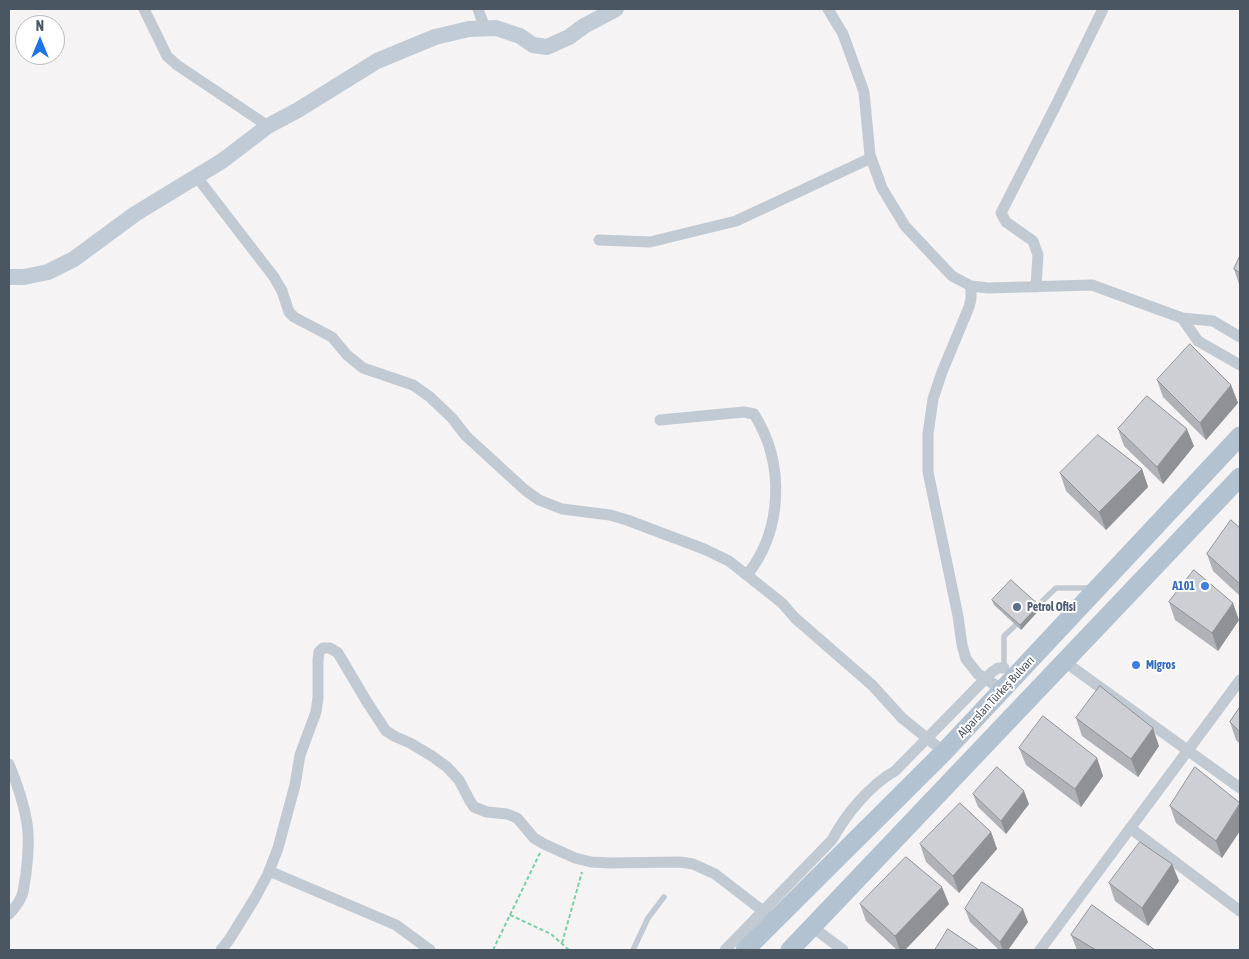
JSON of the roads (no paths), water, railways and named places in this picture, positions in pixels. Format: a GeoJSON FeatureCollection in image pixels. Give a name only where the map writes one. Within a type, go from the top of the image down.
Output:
{"type":"FeatureCollection","features":[{"type":"Feature","properties":{"kind":"main road","name":"Alparslan Türkeş Bulvarı"},"geometry":{"type":"LineString","coordinates":[[745,950],[769,916],[944,752],[1100,588],[1240,436]]}},
{"type":"Feature","properties":{"kind":"main road","name":"Alparslan Türkeş Bulvarı"},"geometry":{"type":"LineString","coordinates":[[790,950],[1240,476]]}},
{"type":"Feature","properties":{"kind":"street"},"geometry":{"type":"LineString","coordinates":[[144,9],[167,56],[176,65],[268,126]]}},
{"type":"Feature","properties":{"kind":"street"},"geometry":{"type":"LineString","coordinates":[[478,9],[485,28]]}},
{"type":"Feature","properties":{"kind":"street"},"geometry":{"type":"LineString","coordinates":[[9,277],[48,272],[74,259],[135,214],[222,160],[268,126],[298,110],[377,61],[434,37],[469,29],[496,28],[520,36],[533,45],[547,47],[616,9]]}},
{"type":"Feature","properties":{"kind":"street"},"geometry":{"type":"LineString","coordinates":[[828,9],[843,34],[864,92],[871,158],[882,188],[905,226],[952,276],[971,286],[988,288],[1092,284],[1182,318],[1213,321],[1240,337]]}},
{"type":"Feature","properties":{"kind":"street"},"geometry":{"type":"LineString","coordinates":[[1036,287],[1038,254],[1033,241],[1006,222],[1002,212],[1102,9]]}},
{"type":"Feature","properties":{"kind":"street"},"geometry":{"type":"LineString","coordinates":[[599,240],[650,242],[736,221],[871,158]]}},
{"type":"Feature","properties":{"kind":"street"},"geometry":{"type":"LineString","coordinates":[[196,176],[274,277],[282,291],[289,312],[294,317],[332,337],[347,355],[363,368],[413,385],[430,397],[452,418],[472,442],[525,490],[539,500],[562,509],[610,515],[627,520],[729,561],[782,603],[795,618],[872,685],[902,718],[944,752]]}},
{"type":"Feature","properties":{"kind":"street"},"geometry":{"type":"LineString","coordinates":[[971,286],[969,307],[933,398],[928,434],[928,472],[966,658],[978,674],[1004,689]]}},
{"type":"Feature","properties":{"kind":"street"},"geometry":{"type":"LineString","coordinates":[[1182,318],[1198,341],[1240,365]]}},
{"type":"Feature","properties":{"kind":"street"},"geometry":{"type":"LineString","coordinates":[[660,420],[744,412],[754,414],[760,423],[772,458],[776,483],[776,500],[766,543],[759,560],[747,575]]}},
{"type":"Feature","properties":{"kind":"street"},"geometry":{"type":"LineString","coordinates":[[221,950],[255,898],[269,871],[286,818],[300,755],[316,712],[319,652],[324,648],[330,648],[338,653],[386,731],[432,756],[446,767],[459,780],[474,807],[487,812],[507,814],[517,818],[534,838],[575,858],[609,863],[680,862],[693,864],[715,874],[769,916]]}},
{"type":"Feature","properties":{"kind":"street"},"geometry":{"type":"LineString","coordinates":[[1065,662],[1240,788]]}},
{"type":"Feature","properties":{"kind":"street"},"geometry":{"type":"LineString","coordinates":[[725,950],[769,916],[832,840],[844,819],[884,778],[895,771],[928,739],[985,679],[998,668],[1004,668]]}},
{"type":"Feature","properties":{"kind":"street"},"geometry":{"type":"LineString","coordinates":[[1040,950],[1187,750],[1239,686]]}},
{"type":"Feature","properties":{"kind":"street"},"geometry":{"type":"LineString","coordinates":[[9,764],[27,820],[28,834],[22,893],[15,908],[9,914]]}},
{"type":"Feature","properties":{"kind":"street"},"geometry":{"type":"LineString","coordinates":[[1130,828],[1240,911]]}},
{"type":"Feature","properties":{"kind":"street"},"geometry":{"type":"LineString","coordinates":[[269,871],[388,921],[430,950]]}},
{"type":"Feature","properties":{"kind":"street"},"geometry":{"type":"LineString","coordinates":[[811,926],[843,950]]}},
{"type":"Feature","properties":{"kind":"lane"},"geometry":{"type":"LineString","coordinates":[[1030,612],[1056,588],[1100,588]]}},
{"type":"Feature","properties":{"kind":"lane"},"geometry":{"type":"LineString","coordinates":[[1004,689],[1004,636],[1024,618]]}},
{"type":"Feature","properties":{"kind":"lane"},"geometry":{"type":"LineString","coordinates":[[634,950],[648,918],[664,897]]}},
{"type":"Feature","properties":{"kind":"place","name":"A101"},"geometry":{"type":"Point","coordinates":[1205,586]}},
{"type":"Feature","properties":{"kind":"place","name":"Petrol Ofisi"},"geometry":{"type":"Point","coordinates":[1017,607]}},
{"type":"Feature","properties":{"kind":"place","name":"Migros"},"geometry":{"type":"Point","coordinates":[1136,665]}}]}
